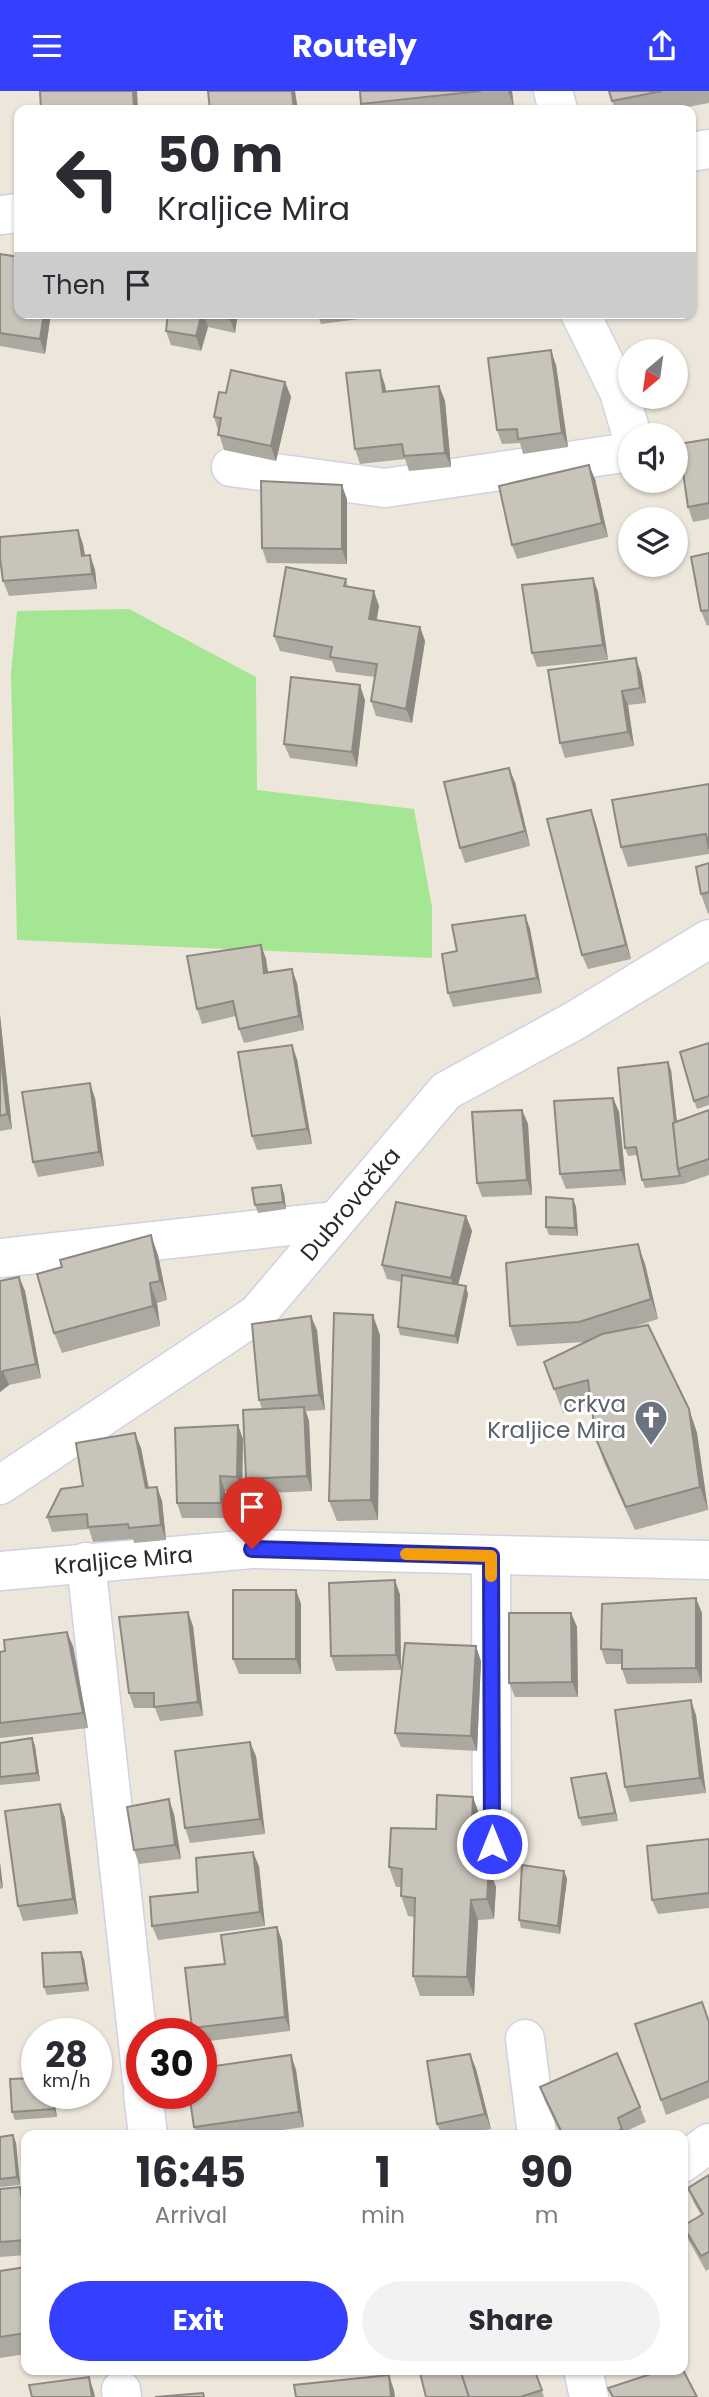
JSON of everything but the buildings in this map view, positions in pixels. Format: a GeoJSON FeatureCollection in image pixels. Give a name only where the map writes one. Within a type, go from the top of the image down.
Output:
{"type":"FeatureCollection","features":[{"type":"Feature","properties":{"kind":"street"},"geometry":{"type":"LineString","coordinates":[[583,319],[620,392],[628,423]]}},
{"type":"Feature","properties":{"kind":"street"},"geometry":{"type":"LineString","coordinates":[[230,467],[385,488],[618,454]]}},
{"type":"Feature","properties":{"kind":"street","name":"Dubrovačka"},"geometry":{"type":"LineString","coordinates":[[0,1485],[257,1314],[446,1091],[574,1021],[709,939]]}},
{"type":"Feature","properties":{"kind":"street"},"geometry":{"type":"LineString","coordinates":[[0,1258],[335,1221]]}},
{"type":"Feature","properties":{"kind":"street","name":"Kraljice Mira"},"geometry":{"type":"LineString","coordinates":[[0,1571],[252,1549],[709,1560]]}},
{"type":"Feature","properties":{"kind":"street"},"geometry":{"type":"LineString","coordinates":[[491,1556],[492,1844]]}},
{"type":"Feature","properties":{"kind":"street"},"geometry":{"type":"LineString","coordinates":[[86,1562],[135,2018]]}},
{"type":"Feature","properties":{"kind":"street"},"geometry":{"type":"LineString","coordinates":[[525,2039],[536,2130]]}},
{"type":"Feature","properties":{"kind":"street"},"geometry":{"type":"LineString","coordinates":[[145,2109],[147,2130]]}},
{"type":"Feature","properties":{"kind":"street"},"geometry":{"type":"LineString","coordinates":[[688,2159],[709,2143]]}},
{"type":"Feature","properties":{"kind":"street"},"geometry":{"type":"LineString","coordinates":[[584,2375],[589,2397]]}},
{"type":"Feature","properties":{"kind":"green space"},"geometry":{"type":"Polygon","coordinates":[[[129,609],[256,677],[257,790],[414,809],[432,907],[432,958],[17,940],[11,673],[17,611],[129,609]]]}},
{"type":"Feature","properties":{"kind":"slow traffic"},"geometry":{"type":"LineString","coordinates":[[406,1554],[491,1556],[491,1576]]}},
{"type":"Feature","properties":{"kind":"place","name":"crkva Kraljice Mira"},"geometry":{"type":"Point","coordinates":[651,1447]}},
{"type":"Feature","properties":{"kind":"route"},"geometry":{"type":"LineString","coordinates":[[252,1549],[491,1556],[492,1844]]}}]}
